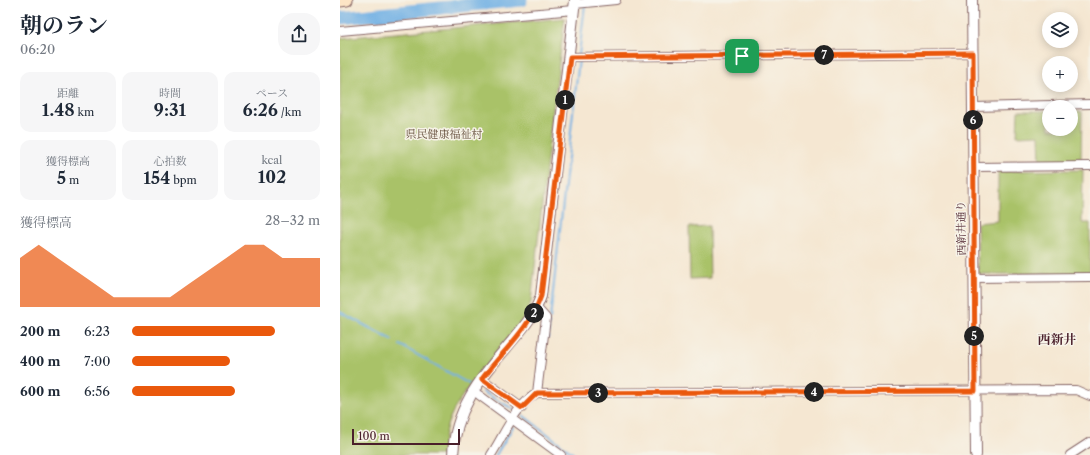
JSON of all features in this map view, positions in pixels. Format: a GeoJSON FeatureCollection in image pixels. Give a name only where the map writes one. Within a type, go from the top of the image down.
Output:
{"type":"FeatureCollection","features":[{"type":"Feature","properties":{"kind":"main road"},"geometry":{"type":"LineString","coordinates":[[340,1],[347,0]]}},
{"type":"Feature","properties":{"kind":"street"},"geometry":{"type":"LineString","coordinates":[[340,31],[616,0]]}},
{"type":"Feature","properties":{"kind":"street","name":"西新井通り"},"geometry":{"type":"LineString","coordinates":[[972,0],[976,455]]}},
{"type":"Feature","properties":{"kind":"street"},"geometry":{"type":"LineString","coordinates":[[453,455],[456,428],[460,414],[482,379],[530,320],[536,308],[543,281],[575,4]]}},
{"type":"Feature","properties":{"kind":"street"},"geometry":{"type":"LineString","coordinates":[[570,57],[973,53]]}},
{"type":"Feature","properties":{"kind":"street"},"geometry":{"type":"LineString","coordinates":[[974,107],[1090,104]]}},
{"type":"Feature","properties":{"kind":"street"},"geometry":{"type":"LineString","coordinates":[[973,167],[1090,166]]}},
{"type":"Feature","properties":{"kind":"street"},"geometry":{"type":"LineString","coordinates":[[974,278],[1090,277]]}},
{"type":"Feature","properties":{"kind":"street"},"geometry":{"type":"LineString","coordinates":[[491,455],[512,419],[537,393],[546,318],[536,308]]}},
{"type":"Feature","properties":{"kind":"street"},"geometry":{"type":"LineString","coordinates":[[482,379],[522,408]]}},
{"type":"Feature","properties":{"kind":"street"},"geometry":{"type":"LineString","coordinates":[[537,393],[1076,390],[1090,396]]}},
{"type":"Feature","properties":{"kind":"street"},"geometry":{"type":"LineString","coordinates":[[479,395],[561,455]]}},
{"type":"Feature","properties":{"kind":"street"},"geometry":{"type":"LineString","coordinates":[[1070,455],[1090,442]]}},
{"type":"Feature","properties":{"kind":"green space","name":"県民健康福祉村"},"geometry":{"type":"Polygon","coordinates":[[[565,18],[531,302],[522,322],[470,385],[458,402],[449,419],[444,437],[444,455],[340,455],[340,38],[565,18]]]}},
{"type":"Feature","properties":{"kind":"green space"},"geometry":{"type":"Polygon","coordinates":[[[1018,111],[1042,111],[1042,136],[1078,136],[1078,112],[1082,112],[1081,162],[1040,162],[1039,135],[1017,136],[1018,111]]]}},
{"type":"Feature","properties":{"kind":"green space"},"geometry":{"type":"Polygon","coordinates":[[[1083,170],[1082,223],[1090,223],[1090,274],[978,274],[977,223],[998,221],[998,171],[1083,170]]]}},
{"type":"Feature","properties":{"kind":"green space"},"geometry":{"type":"Polygon","coordinates":[[[709,226],[710,278],[690,279],[689,227],[709,226]]]}},
{"type":"Feature","properties":{"kind":"waterway"},"geometry":{"type":"LineString","coordinates":[[340,18],[521,0]]}},
{"type":"Feature","properties":{"kind":"waterway"},"geometry":{"type":"LineString","coordinates":[[579,55],[585,5]]}},
{"type":"Feature","properties":{"kind":"waterway"},"geometry":{"type":"LineString","coordinates":[[550,319],[579,59]]}},
{"type":"Feature","properties":{"kind":"waterway"},"geometry":{"type":"LineString","coordinates":[[340,312],[392,340]]}},
{"type":"Feature","properties":{"kind":"waterway"},"geometry":{"type":"LineString","coordinates":[[548,338],[549,323]]}},
{"type":"Feature","properties":{"kind":"waterway"},"geometry":{"type":"LineString","coordinates":[[400,345],[469,384]]}},
{"type":"Feature","properties":{"kind":"waterway"},"geometry":{"type":"LineString","coordinates":[[483,392],[515,410]]}},
{"type":"Feature","properties":{"kind":"waterway"},"geometry":{"type":"LineString","coordinates":[[524,416],[575,455]]}},
{"type":"Feature","properties":{"kind":"waterway"},"geometry":{"type":"LineString","coordinates":[[496,455],[513,427]]}},
{"type":"Feature","properties":{"kind":"district","name":"西新井"},"geometry":{"type":"Point","coordinates":[1057,339]}},
{"type":"Feature","properties":{"kind":"route"},"geometry":{"type":"LineString","coordinates":[[973,53],[975,391],[537,393],[532,396],[522,408],[482,379],[495,361],[530,320],[541,296],[570,57],[742,56],[973,53]]}}]}
